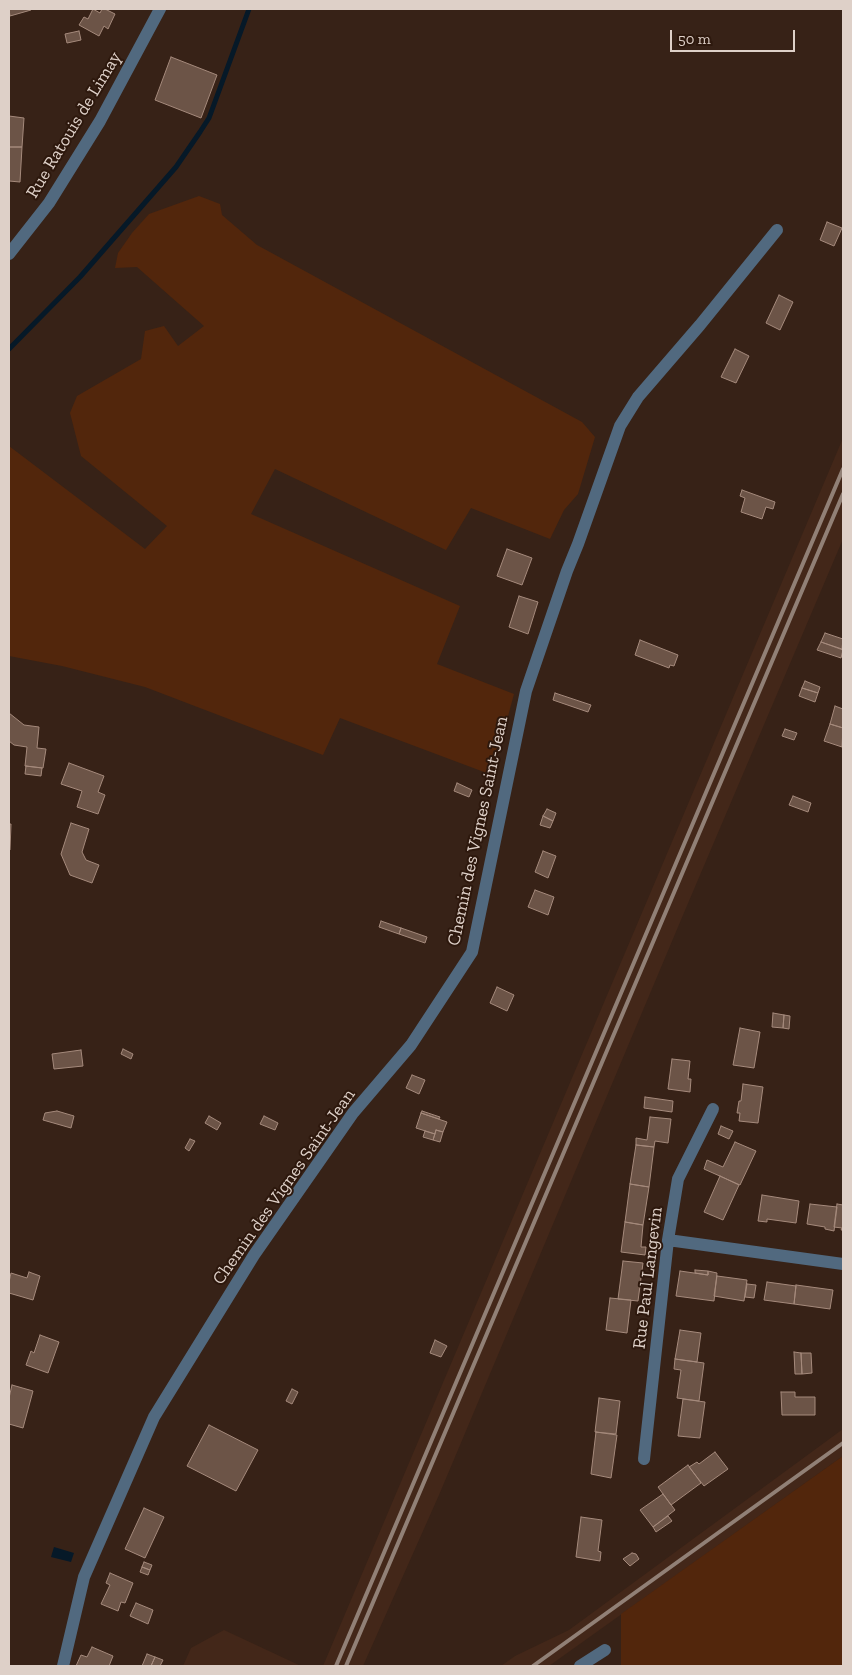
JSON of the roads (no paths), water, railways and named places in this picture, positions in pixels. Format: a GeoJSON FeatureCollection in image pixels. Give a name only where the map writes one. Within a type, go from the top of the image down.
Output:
{"type":"FeatureCollection","features":[{"type":"Feature","properties":{"kind":"street","name":"Rue Ratouis de Limay"},"geometry":{"type":"LineString","coordinates":[[9,254],[49,203],[100,121],[160,9]]}},
{"type":"Feature","properties":{"kind":"street","name":"Chemin des Vignes Saint-Jean"},"geometry":{"type":"LineString","coordinates":[[63,1666],[84,1577],[154,1417],[254,1255],[353,1114],[411,1046],[472,952],[526,691],[620,426],[638,397],[700,325],[777,230]]}},
{"type":"Feature","properties":{"kind":"street","name":"Rue Paul Langevin"},"geometry":{"type":"LineString","coordinates":[[644,1459],[668,1240],[678,1179],[713,1109]]}},
{"type":"Feature","properties":{"kind":"street"},"geometry":{"type":"LineString","coordinates":[[668,1240],[843,1264]]}},
{"type":"Feature","properties":{"kind":"street"},"geometry":{"type":"LineString","coordinates":[[580,1666],[605,1650]]}},
{"type":"Feature","properties":{"kind":"water"},"geometry":{"type":"Polygon","coordinates":[[[54,1547],[74,1553],[71,1562],[51,1557],[54,1547]]]}},
{"type":"Feature","properties":{"kind":"waterway"},"geometry":{"type":"LineString","coordinates":[[9,349],[80,277],[176,167],[209,118],[249,9]]}},
{"type":"Feature","properties":{"kind":"railway"},"geometry":{"type":"LineString","coordinates":[[336,1666],[843,469]]}},
{"type":"Feature","properties":{"kind":"railway"},"geometry":{"type":"LineString","coordinates":[[346,1666],[843,494]]}},
{"type":"Feature","properties":{"kind":"railway"},"geometry":{"type":"LineString","coordinates":[[533,1666],[843,1443]]}}]}
